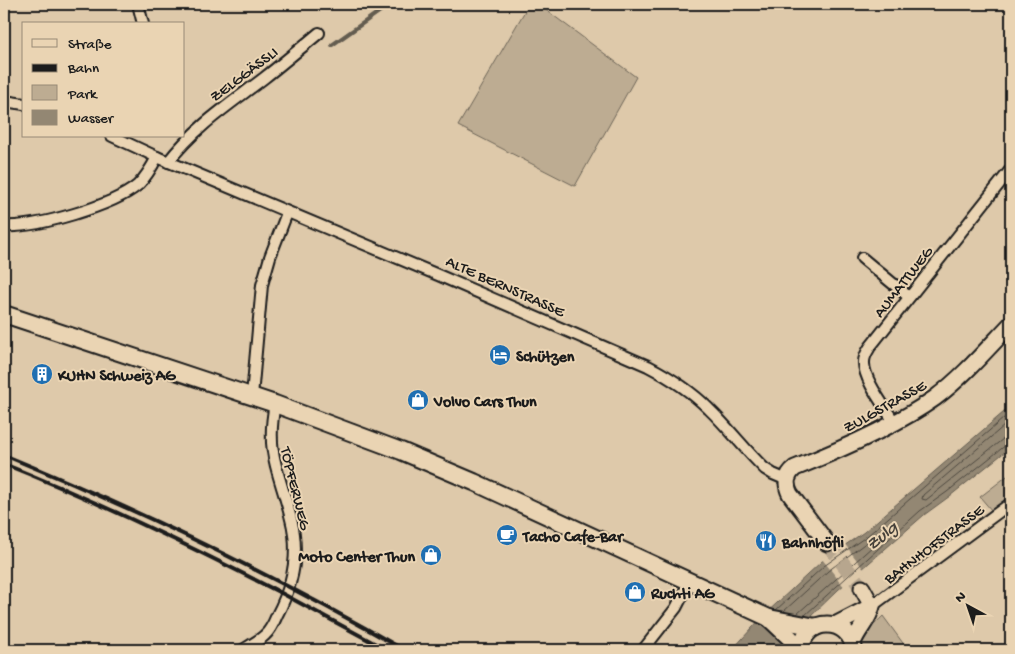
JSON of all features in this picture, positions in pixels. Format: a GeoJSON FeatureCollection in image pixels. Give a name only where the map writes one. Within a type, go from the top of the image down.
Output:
{"type":"FeatureCollection","features":[{"type":"Feature","properties":{"kind":"main road"},"geometry":{"type":"LineString","coordinates":[[4,314],[340,427],[432,464],[763,615],[813,627],[825,624],[835,625],[846,632],[853,647]]}},
{"type":"Feature","properties":{"kind":"main road"},"geometry":{"type":"LineString","coordinates":[[763,615],[798,646],[813,627]]}},
{"type":"Feature","properties":{"kind":"street"},"geometry":{"type":"LineString","coordinates":[[138,4],[142,22]]}},
{"type":"Feature","properties":{"kind":"street","name":"ZELGGÄSSLI"},"geometry":{"type":"LineString","coordinates":[[168,162],[205,122],[266,77],[319,33]]}},
{"type":"Feature","properties":{"kind":"street"},"geometry":{"type":"LineString","coordinates":[[4,101],[22,104]]}},
{"type":"Feature","properties":{"kind":"street","name":"ALTE BERNSTRASSE"},"geometry":{"type":"LineString","coordinates":[[120,138],[168,162],[395,257],[664,374],[689,391],[709,408],[765,469],[787,480]]}},
{"type":"Feature","properties":{"kind":"street"},"geometry":{"type":"LineString","coordinates":[[4,226],[64,218],[122,196],[143,180],[157,157]]}},
{"type":"Feature","properties":{"kind":"street","name":"AUMATTWEG"},"geometry":{"type":"LineString","coordinates":[[894,422],[872,385],[865,369],[864,361],[870,347],[1011,168]]}},
{"type":"Feature","properties":{"kind":"street"},"geometry":{"type":"LineString","coordinates":[[252,396],[262,285],[270,257],[287,212]]}},
{"type":"Feature","properties":{"kind":"street"},"geometry":{"type":"LineString","coordinates":[[862,258],[909,297]]}},
{"type":"Feature","properties":{"kind":"street","name":"ZULGSTRASSE"},"geometry":{"type":"LineString","coordinates":[[787,480],[789,473],[795,468],[848,445],[915,411],[949,386],[1011,324]]}},
{"type":"Feature","properties":{"kind":"street","name":"TÖPFERWEG"},"geometry":{"type":"LineString","coordinates":[[243,650],[270,629],[287,595],[295,564],[291,519],[277,476],[271,441],[271,426],[275,404]]}},
{"type":"Feature","properties":{"kind":"street"},"geometry":{"type":"LineString","coordinates":[[787,480],[790,494],[827,543]]}},
{"type":"Feature","properties":{"kind":"street","name":"BAHNHOFSTRASSE"},"geometry":{"type":"LineString","coordinates":[[872,606],[1011,503]]}},
{"type":"Feature","properties":{"kind":"street"},"geometry":{"type":"LineString","coordinates":[[643,650],[676,608],[690,581]]}},
{"type":"Feature","properties":{"kind":"street"},"geometry":{"type":"LineString","coordinates":[[853,647],[858,632],[870,616],[872,606],[862,588]]}},
{"type":"Feature","properties":{"kind":"street"},"geometry":{"type":"LineString","coordinates":[[835,625],[872,606]]}},
{"type":"Feature","properties":{"kind":"green space"},"geometry":{"type":"Polygon","coordinates":[[[529,4],[538,4],[636,77],[575,186],[458,126],[529,4]]]}},
{"type":"Feature","properties":{"kind":"green space"},"geometry":{"type":"Polygon","coordinates":[[[1011,473],[1011,497],[992,511],[980,497],[1011,473]]]}},
{"type":"Feature","properties":{"kind":"green space"},"geometry":{"type":"Polygon","coordinates":[[[883,616],[908,650],[862,650],[865,635],[883,616]]]}},
{"type":"Feature","properties":{"kind":"water","name":"Zulg"},"geometry":{"type":"Polygon","coordinates":[[[1011,406],[1011,447],[924,515],[838,590],[776,650],[732,650],[763,616],[821,562],[864,532],[1011,406]]]}},
{"type":"Feature","properties":{"kind":"pier"},"geometry":{"type":"Polygon","coordinates":[[[844,543],[865,571],[845,588],[822,559],[844,543]]]}},
{"type":"Feature","properties":{"kind":"waterway"},"geometry":{"type":"LineString","coordinates":[[332,45],[390,4]]}},
{"type":"Feature","properties":{"kind":"tunnel"},"geometry":{"type":"LineString","coordinates":[[827,543],[862,588]]}},
{"type":"Feature","properties":{"kind":"railway"},"geometry":{"type":"LineString","coordinates":[[4,455],[55,476],[207,546],[306,596],[404,650]]}},
{"type":"Feature","properties":{"kind":"railway"},"geometry":{"type":"LineString","coordinates":[[4,464],[142,524],[277,591]]}},
{"type":"Feature","properties":{"kind":"railway"},"geometry":{"type":"LineString","coordinates":[[272,588],[387,650]]}},
{"type":"Feature","properties":{"kind":"place","name":"Schützen"},"geometry":{"type":"Point","coordinates":[500,355]}},
{"type":"Feature","properties":{"kind":"place","name":"KUHN Schweiz AG"},"geometry":{"type":"Point","coordinates":[42,374]}},
{"type":"Feature","properties":{"kind":"place","name":"Volvo Cars Thun"},"geometry":{"type":"Point","coordinates":[418,400]}},
{"type":"Feature","properties":{"kind":"place","name":"Tacho Cafe-Bar"},"geometry":{"type":"Point","coordinates":[507,535]}},
{"type":"Feature","properties":{"kind":"place","name":"Bahnhöfli"},"geometry":{"type":"Point","coordinates":[766,541]}},
{"type":"Feature","properties":{"kind":"place","name":"Moto Center Thun"},"geometry":{"type":"Point","coordinates":[431,555]}},
{"type":"Feature","properties":{"kind":"place","name":"Ruchti AG"},"geometry":{"type":"Point","coordinates":[635,592]}}]}
